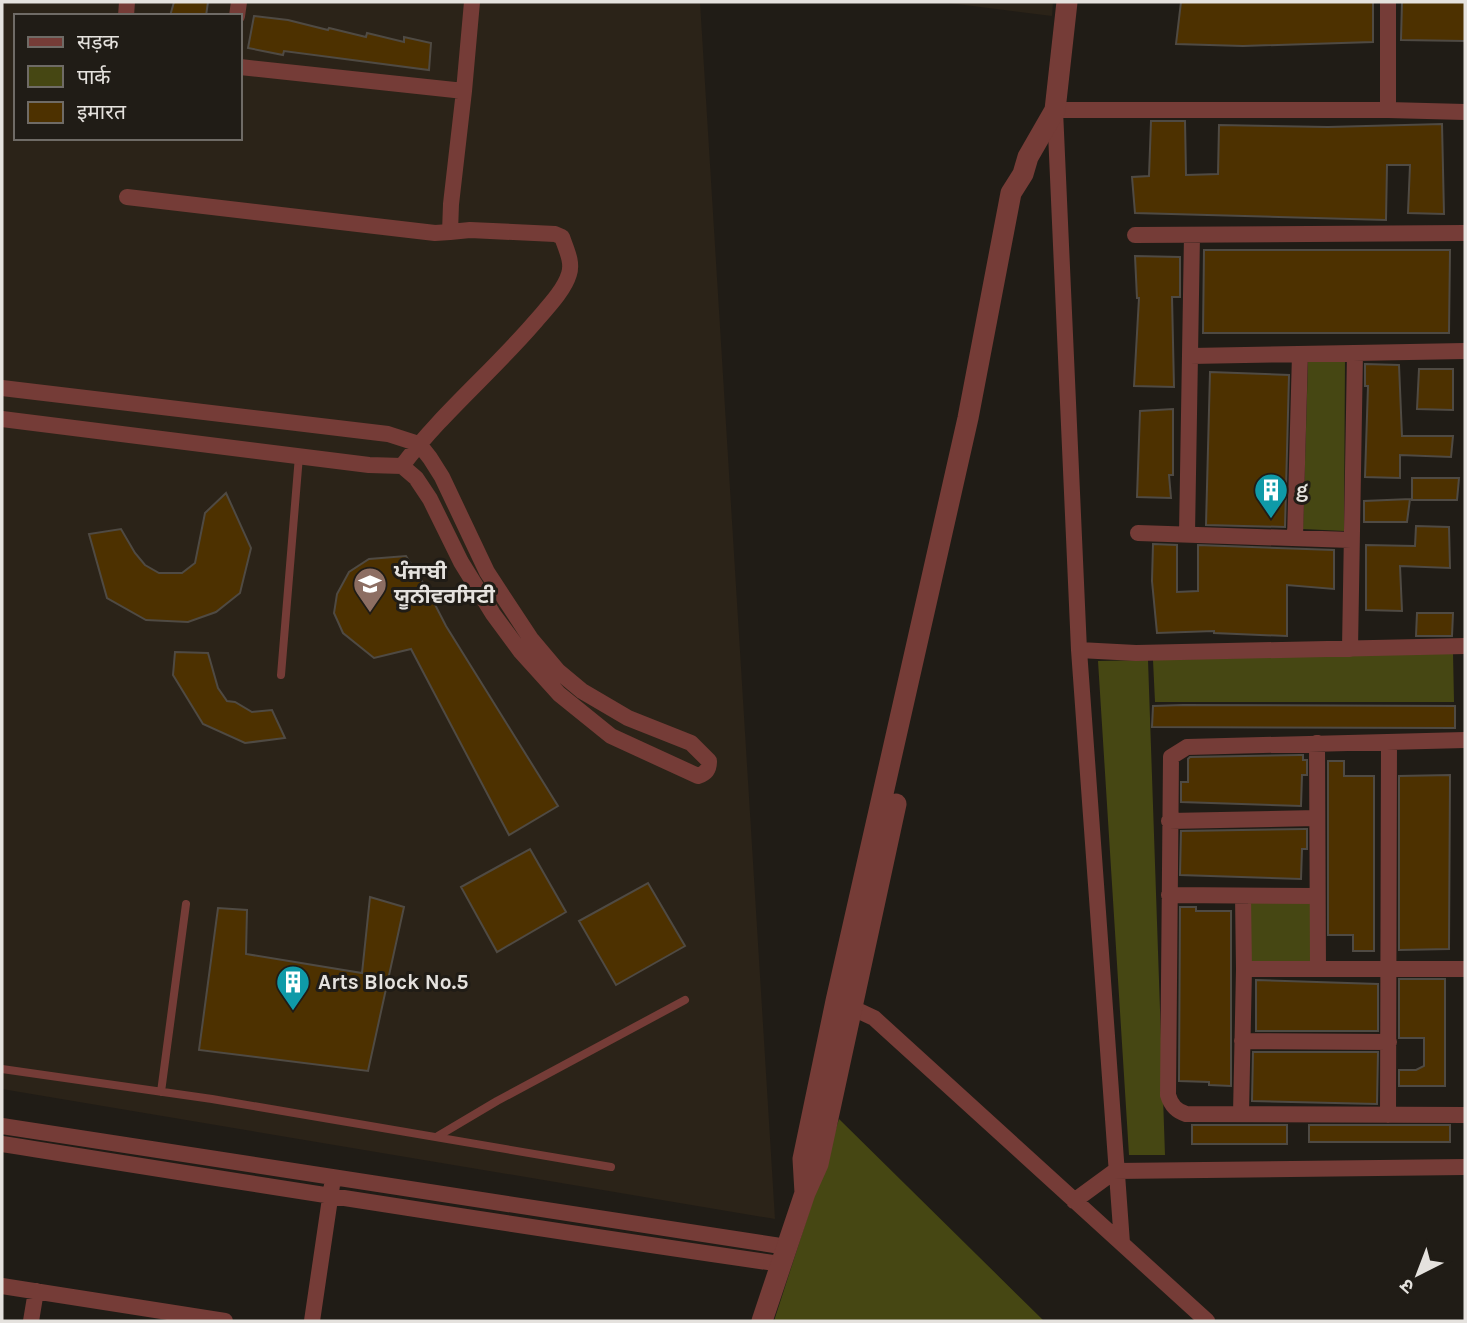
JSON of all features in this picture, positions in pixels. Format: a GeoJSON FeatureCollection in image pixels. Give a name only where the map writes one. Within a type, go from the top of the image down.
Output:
{"type":"FeatureCollection","features":[{"type":"Feature","properties":{"kind":"street"},"geometry":{"type":"LineString","coordinates":[[450,232],[472,2]]}},
{"type":"Feature","properties":{"kind":"street"},"geometry":{"type":"LineString","coordinates":[[1067,2],[1055,110],[1079,650],[1122,1243]]}},
{"type":"Feature","properties":{"kind":"street"},"geometry":{"type":"LineString","coordinates":[[1388,2],[1388,110]]}},
{"type":"Feature","properties":{"kind":"street"},"geometry":{"type":"LineString","coordinates":[[242,67],[464,91]]}},
{"type":"Feature","properties":{"kind":"street"},"geometry":{"type":"LineString","coordinates":[[1055,110],[1465,112]]}},
{"type":"Feature","properties":{"kind":"street"},"geometry":{"type":"LineString","coordinates":[[762,1321],[805,1193],[818,1164],[843,1004],[972,453],[995,308],[1024,196],[1023,174],[1028,157],[1055,110]]}},
{"type":"Feature","properties":{"kind":"street"},"geometry":{"type":"LineString","coordinates":[[127,197],[435,233],[470,230],[555,234],[562,237],[569,256],[570,272],[546,309],[508,354],[419,444],[402,466]]}},
{"type":"Feature","properties":{"kind":"street"},"geometry":{"type":"LineString","coordinates":[[1135,235],[1465,233]]}},
{"type":"Feature","properties":{"kind":"street"},"geometry":{"type":"LineString","coordinates":[[1187,534],[1192,235]]}},
{"type":"Feature","properties":{"kind":"street"},"geometry":{"type":"LineString","coordinates":[[1190,356],[1465,351]]}},
{"type":"Feature","properties":{"kind":"street"},"geometry":{"type":"LineString","coordinates":[[1350,649],[1355,353]]}},
{"type":"Feature","properties":{"kind":"street"},"geometry":{"type":"LineString","coordinates":[[1295,538],[1300,354]]}},
{"type":"Feature","properties":{"kind":"street"},"geometry":{"type":"LineString","coordinates":[[2,388],[388,434],[419,444],[442,477],[487,572],[531,639],[558,671],[602,704],[628,718],[691,743],[709,761],[709,768],[698,776],[611,736],[559,694],[521,652],[493,614],[461,562],[430,499],[416,478],[402,466],[369,465],[2,419]]}},
{"type":"Feature","properties":{"kind":"street"},"geometry":{"type":"LineString","coordinates":[[1138,533],[1351,540]]}},
{"type":"Feature","properties":{"kind":"street"},"geometry":{"type":"LineString","coordinates":[[1079,650],[1136,653],[1465,646]]}},
{"type":"Feature","properties":{"kind":"street"},"geometry":{"type":"LineString","coordinates":[[1465,740],[1187,747],[1171,757],[1168,1095],[1170,1103],[1186,1114],[1465,1115]]}},
{"type":"Feature","properties":{"kind":"street"},"geometry":{"type":"LineString","coordinates":[[1388,1115],[1389,742]]}},
{"type":"Feature","properties":{"kind":"street"},"geometry":{"type":"LineString","coordinates":[[1317,743],[1318,969]]}},
{"type":"Feature","properties":{"kind":"street"},"geometry":{"type":"LineString","coordinates":[[1169,821],[1317,818]]}},
{"type":"Feature","properties":{"kind":"street"},"geometry":{"type":"LineString","coordinates":[[1169,895],[1317,896]]}},
{"type":"Feature","properties":{"kind":"street"},"geometry":{"type":"LineString","coordinates":[[1241,1114],[1243,896]]}},
{"type":"Feature","properties":{"kind":"street"},"geometry":{"type":"LineString","coordinates":[[1244,969],[1465,968]]}},
{"type":"Feature","properties":{"kind":"street"},"geometry":{"type":"LineString","coordinates":[[843,1004],[874,1018],[1207,1321]]}},
{"type":"Feature","properties":{"kind":"street"},"geometry":{"type":"LineString","coordinates":[[1242,1041],[1389,1042]]}},
{"type":"Feature","properties":{"kind":"street"},"geometry":{"type":"LineString","coordinates":[[2,1126],[332,1186],[784,1256]]}},
{"type":"Feature","properties":{"kind":"street"},"geometry":{"type":"LineString","coordinates":[[2,1144],[332,1186]]}},
{"type":"Feature","properties":{"kind":"street"},"geometry":{"type":"LineString","coordinates":[[1074,1201],[1115,1171],[1465,1167]]}},
{"type":"Feature","properties":{"kind":"street"},"geometry":{"type":"LineString","coordinates":[[313,1321],[332,1186]]}},
{"type":"Feature","properties":{"kind":"street"},"geometry":{"type":"LineString","coordinates":[[2,1286],[170,1317],[225,1321]]}},
{"type":"Feature","properties":{"kind":"street"},"geometry":{"type":"LineString","coordinates":[[31,1321],[36,1292]]}},
{"type":"Feature","properties":{"kind":"lane"},"geometry":{"type":"LineString","coordinates":[[281,675],[299,456]]}},
{"type":"Feature","properties":{"kind":"lane"},"geometry":{"type":"LineString","coordinates":[[161,1092],[186,904]]}},
{"type":"Feature","properties":{"kind":"lane"},"geometry":{"type":"LineString","coordinates":[[438,1136],[497,1101],[685,1000]]}},
{"type":"Feature","properties":{"kind":"lane"},"geometry":{"type":"LineString","coordinates":[[2,1069],[438,1136],[611,1167]]}},
{"type":"Feature","properties":{"kind":"shaded area","name":"ਪੰਜਾਬੀ ਯੂਨੀਵਰਸਿਟੀ"},"geometry":{"type":"Polygon","coordinates":[[[2,2],[700,2],[775,1219],[2,1089],[2,2]]]}},
{"type":"Feature","properties":{"kind":"shaded area"},"geometry":{"type":"Polygon","coordinates":[[[941,2],[1053,2],[1052,16],[941,2]]]}},
{"type":"Feature","properties":{"kind":"green space"},"geometry":{"type":"Polygon","coordinates":[[[1345,360],[1344,531],[1303,529],[1308,361],[1345,360]]]}},
{"type":"Feature","properties":{"kind":"green space"},"geometry":{"type":"Polygon","coordinates":[[[1453,653],[1454,702],[1155,702],[1153,660],[1453,653]]]}},
{"type":"Feature","properties":{"kind":"green space"},"geometry":{"type":"Polygon","coordinates":[[[1148,660],[1165,1155],[1129,1155],[1098,661],[1148,660]]]}},
{"type":"Feature","properties":{"kind":"green space"},"geometry":{"type":"Polygon","coordinates":[[[1312,900],[1313,964],[1249,963],[1248,901],[1312,900]]]}},
{"type":"Feature","properties":{"kind":"green space"},"geometry":{"type":"Polygon","coordinates":[[[839,1119],[1044,1321],[774,1321],[839,1119]]]}},
{"type":"Feature","properties":{"kind":"building"},"geometry":{"type":"Polygon","coordinates":[[[174,2],[208,2],[206,14],[171,14],[174,2]]]}},
{"type":"Feature","properties":{"kind":"building"},"geometry":{"type":"Polygon","coordinates":[[[1181,2],[1373,2],[1373,42],[1243,46],[1176,44],[1181,2]]]}},
{"type":"Feature","properties":{"kind":"building"},"geometry":{"type":"Polygon","coordinates":[[[1402,2],[1465,2],[1465,41],[1401,40],[1402,2]]]}},
{"type":"Feature","properties":{"kind":"building"},"geometry":{"type":"Polygon","coordinates":[[[254,16],[288,20],[366,37],[367,33],[404,42],[404,37],[431,43],[429,70],[284,51],[283,55],[248,48],[254,16]]]}},
{"type":"Feature","properties":{"kind":"building"},"geometry":{"type":"Polygon","coordinates":[[[1151,121],[1185,121],[1186,175],[1218,174],[1219,125],[1328,127],[1442,124],[1444,214],[1408,213],[1410,165],[1387,165],[1386,220],[1135,213],[1132,177],[1149,176],[1151,121]]]}},
{"type":"Feature","properties":{"kind":"building"},"geometry":{"type":"Polygon","coordinates":[[[1204,250],[1450,250],[1449,333],[1203,333],[1204,250]]]}},
{"type":"Feature","properties":{"kind":"building"},"geometry":{"type":"Polygon","coordinates":[[[1135,256],[1180,257],[1180,297],[1172,297],[1174,387],[1134,386],[1139,298],[1135,256]]]}},
{"type":"Feature","properties":{"kind":"building"},"geometry":{"type":"Polygon","coordinates":[[[1365,364],[1399,365],[1402,436],[1453,436],[1451,457],[1400,455],[1400,478],[1365,477],[1368,386],[1365,386],[1365,364]]]}},
{"type":"Feature","properties":{"kind":"building"},"geometry":{"type":"Polygon","coordinates":[[[1419,369],[1453,369],[1453,410],[1417,409],[1419,369]]]}},
{"type":"Feature","properties":{"kind":"building"},"geometry":{"type":"Polygon","coordinates":[[[1210,372],[1289,375],[1285,527],[1206,525],[1210,372]]]}},
{"type":"Feature","properties":{"kind":"building"},"geometry":{"type":"Polygon","coordinates":[[[1173,409],[1173,475],[1169,475],[1171,498],[1137,497],[1140,411],[1173,409]]]}},
{"type":"Feature","properties":{"kind":"building"},"geometry":{"type":"Polygon","coordinates":[[[1412,478],[1459,478],[1457,500],[1412,500],[1412,478]]]}},
{"type":"Feature","properties":{"kind":"building"},"geometry":{"type":"Polygon","coordinates":[[[226,493],[251,548],[240,593],[216,612],[188,622],[146,620],[107,598],[89,534],[121,529],[145,565],[159,573],[182,573],[195,563],[205,513],[226,493]]]}},
{"type":"Feature","properties":{"kind":"building"},"geometry":{"type":"Polygon","coordinates":[[[1410,499],[1407,522],[1364,522],[1364,501],[1410,499]]]}},
{"type":"Feature","properties":{"kind":"building"},"geometry":{"type":"Polygon","coordinates":[[[1416,526],[1449,527],[1450,568],[1400,566],[1402,611],[1366,610],[1366,545],[1415,546],[1416,526]]]}},
{"type":"Feature","properties":{"kind":"building"},"geometry":{"type":"Polygon","coordinates":[[[1153,544],[1177,545],[1177,592],[1198,591],[1198,545],[1334,550],[1334,589],[1287,585],[1287,636],[1214,631],[1157,633],[1152,581],[1153,544]]]}},
{"type":"Feature","properties":{"kind":"building"},"geometry":{"type":"Polygon","coordinates":[[[406,556],[446,626],[558,806],[509,835],[411,649],[374,658],[343,633],[334,613],[337,594],[349,572],[369,559],[406,556]]]}},
{"type":"Feature","properties":{"kind":"building"},"geometry":{"type":"Polygon","coordinates":[[[1417,613],[1453,613],[1452,636],[1416,636],[1417,613]]]}},
{"type":"Feature","properties":{"kind":"building"},"geometry":{"type":"Polygon","coordinates":[[[175,652],[208,653],[218,688],[227,701],[235,702],[252,712],[272,710],[285,738],[245,743],[203,724],[173,675],[175,652]]]}},
{"type":"Feature","properties":{"kind":"building"},"geometry":{"type":"Polygon","coordinates":[[[1153,706],[1455,706],[1455,728],[1152,727],[1153,706]]]}},
{"type":"Feature","properties":{"kind":"building"},"geometry":{"type":"Polygon","coordinates":[[[1303,755],[1303,760],[1307,760],[1307,775],[1302,775],[1301,806],[1181,802],[1181,782],[1188,782],[1190,757],[1303,755]]]}},
{"type":"Feature","properties":{"kind":"building"},"geometry":{"type":"Polygon","coordinates":[[[1328,761],[1344,761],[1344,776],[1374,776],[1374,951],[1353,951],[1353,935],[1328,935],[1328,761]]]}},
{"type":"Feature","properties":{"kind":"building"},"geometry":{"type":"Polygon","coordinates":[[[1450,775],[1449,949],[1399,950],[1399,776],[1450,775]]]}},
{"type":"Feature","properties":{"kind":"building"},"geometry":{"type":"Polygon","coordinates":[[[1307,829],[1307,849],[1302,849],[1301,879],[1180,875],[1181,831],[1307,829]]]}},
{"type":"Feature","properties":{"kind":"building","name":"Arts Block No.5"},"geometry":{"type":"Polygon","coordinates":[[[530,849],[566,912],[497,952],[461,887],[530,849]]]}},
{"type":"Feature","properties":{"kind":"building"},"geometry":{"type":"Polygon","coordinates":[[[648,883],[685,946],[616,985],[579,921],[648,883]]]}},
{"type":"Feature","properties":{"kind":"building","name":"Arts Block No.5"},"geometry":{"type":"Polygon","coordinates":[[[370,897],[404,907],[368,1071],[199,1050],[218,908],[247,910],[246,954],[362,973],[370,897]]]}},
{"type":"Feature","properties":{"kind":"building"},"geometry":{"type":"Polygon","coordinates":[[[1180,907],[1196,907],[1196,911],[1231,911],[1231,1086],[1179,1081],[1180,907]]]}},
{"type":"Feature","properties":{"kind":"building"},"geometry":{"type":"Polygon","coordinates":[[[1399,979],[1445,979],[1445,1086],[1399,1086],[1399,1070],[1416,1070],[1424,1066],[1424,1038],[1399,1038],[1399,979]]]}},
{"type":"Feature","properties":{"kind":"building"},"geometry":{"type":"Polygon","coordinates":[[[1256,980],[1378,984],[1378,1031],[1256,1031],[1256,980]]]}},
{"type":"Feature","properties":{"kind":"building"},"geometry":{"type":"Polygon","coordinates":[[[1253,1052],[1378,1052],[1377,1104],[1252,1101],[1253,1052]]]}},
{"type":"Feature","properties":{"kind":"building"},"geometry":{"type":"Polygon","coordinates":[[[1192,1125],[1287,1125],[1287,1144],[1192,1144],[1192,1125]]]}},
{"type":"Feature","properties":{"kind":"building"},"geometry":{"type":"Polygon","coordinates":[[[1309,1125],[1450,1125],[1450,1142],[1309,1142],[1309,1125]]]}},
{"type":"Feature","properties":{"kind":"place","name":"g"},"geometry":{"type":"Point","coordinates":[1271,520]}},
{"type":"Feature","properties":{"kind":"place","name":"ਪੰਜਾਬੀ ਯੂਨੀਵਰਸਿਟੀ"},"geometry":{"type":"Point","coordinates":[370,614]}},
{"type":"Feature","properties":{"kind":"place","name":"Arts Block No.5"},"geometry":{"type":"Point","coordinates":[293,1012]}}]}
